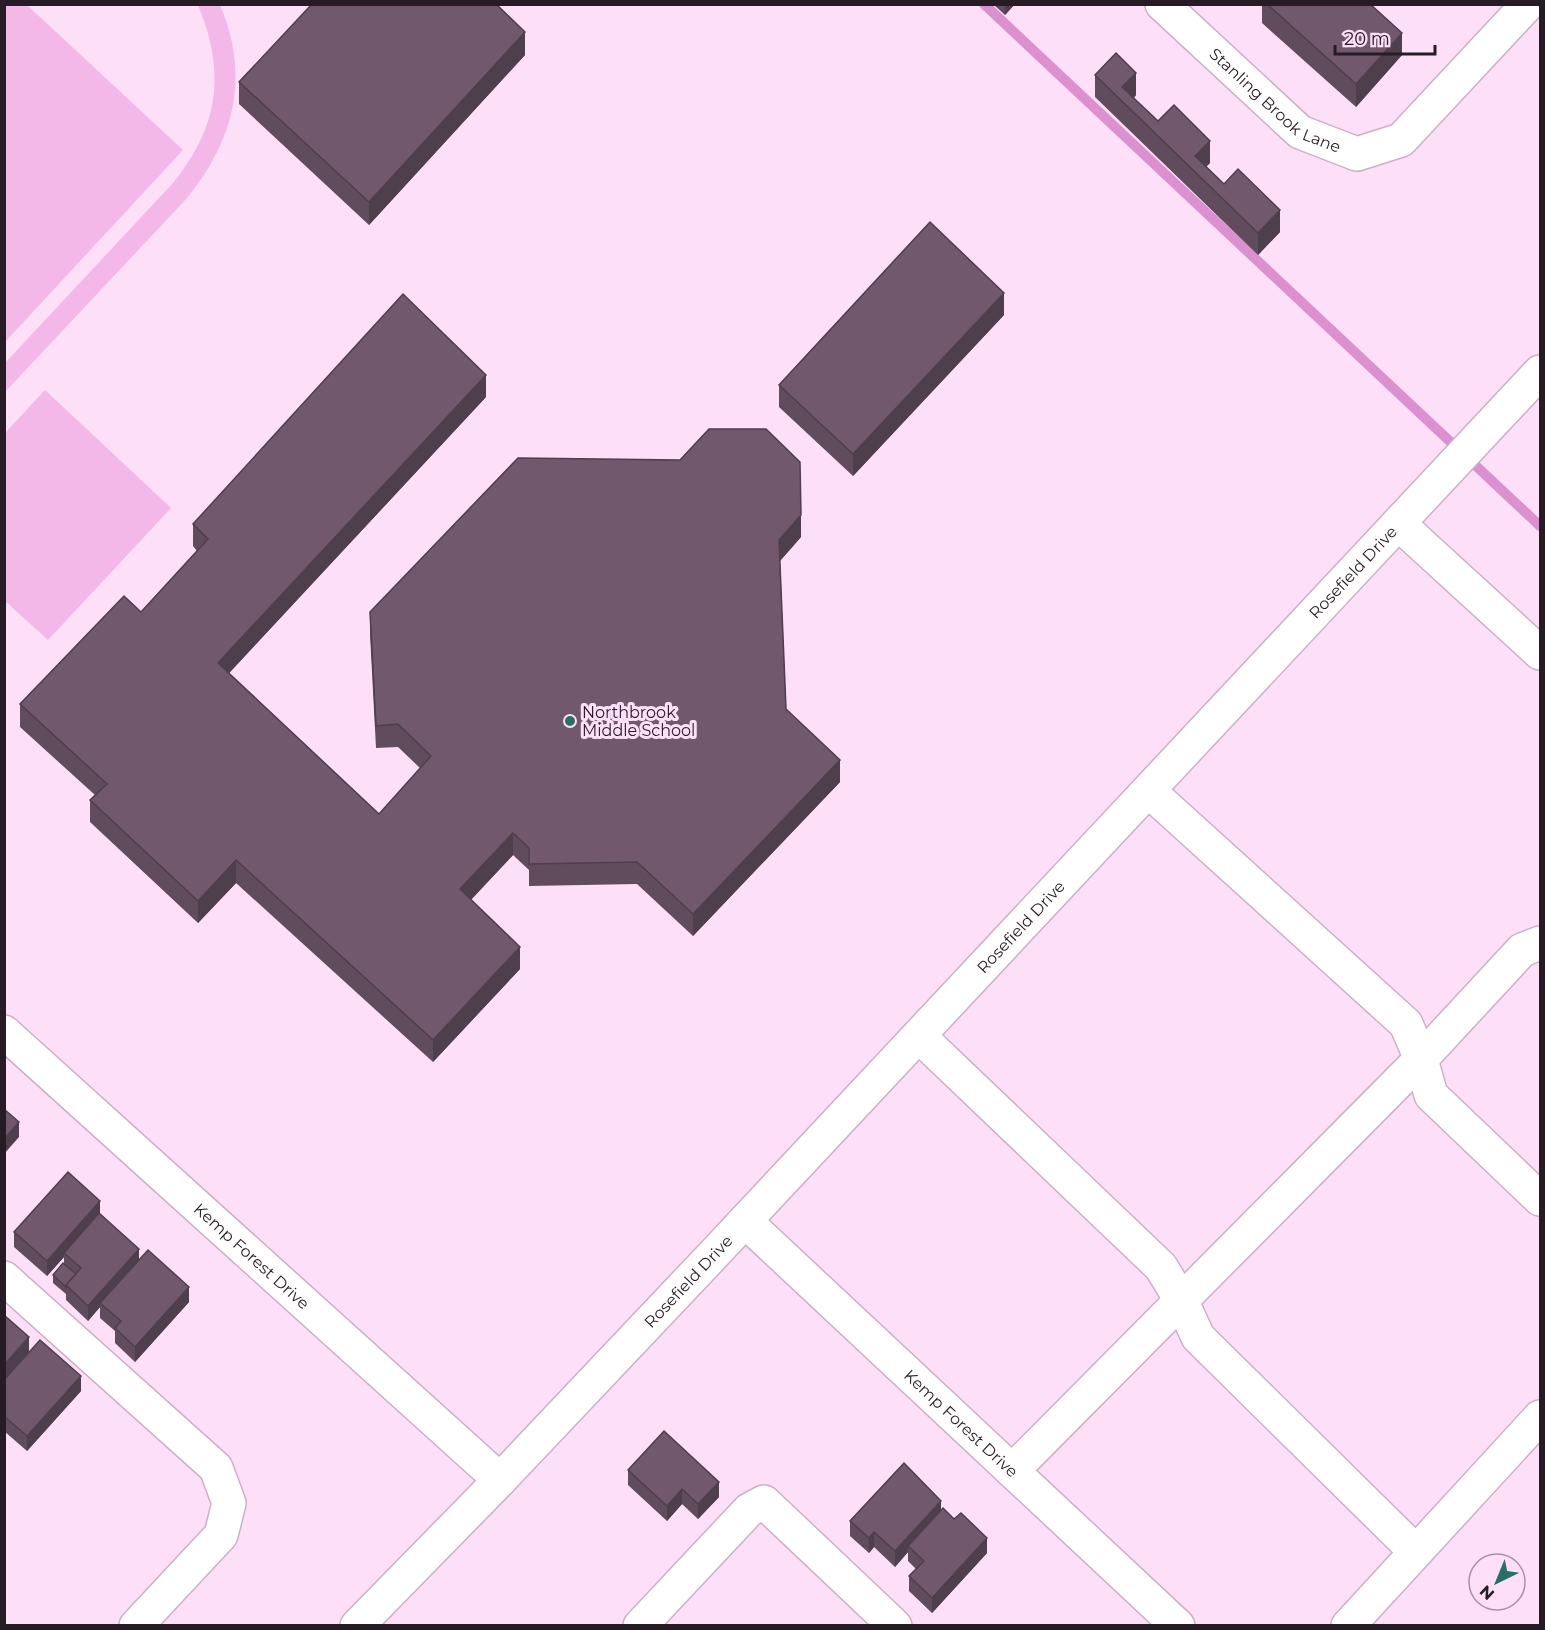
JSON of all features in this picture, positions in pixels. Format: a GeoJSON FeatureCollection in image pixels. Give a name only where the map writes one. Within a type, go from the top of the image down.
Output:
{"type":"FeatureCollection","features":[{"type":"Feature","properties":{"kind":"street","name":"Stanling Brook Lane"},"geometry":{"type":"LineString","coordinates":[[1162,4],[1299,132],[1357,154],[1401,140],[1528,5]]}},
{"type":"Feature","properties":{"kind":"street","name":"Rosefield Drive"},"geometry":{"type":"LineString","coordinates":[[357,1626],[500,1480],[1150,792],[1540,372]]}},
{"type":"Feature","properties":{"kind":"street"},"geometry":{"type":"LineString","coordinates":[[1399,524],[1540,653]]}},
{"type":"Feature","properties":{"kind":"street"},"geometry":{"type":"LineString","coordinates":[[1150,792],[1406,1024],[1421,1059],[1431,1095],[1540,1199]]}},
{"type":"Feature","properties":{"kind":"street"},"geometry":{"type":"LineString","coordinates":[[1012,1471],[1421,1059],[1522,950],[1540,943]]}},
{"type":"Feature","properties":{"kind":"street","name":"Kemp Forest Drive"},"geometry":{"type":"LineString","coordinates":[[4,1032],[500,1480]]}},
{"type":"Feature","properties":{"kind":"street"},"geometry":{"type":"LineString","coordinates":[[919,1036],[1161,1267],[1181,1300],[1198,1337],[1415,1551]]}},
{"type":"Feature","properties":{"kind":"street","name":"Kemp Forest Drive"},"geometry":{"type":"LineString","coordinates":[[745,1221],[1178,1626]]}},
{"type":"Feature","properties":{"kind":"street"},"geometry":{"type":"LineString","coordinates":[[4,1278],[216,1468],[230,1503],[221,1534],[136,1626]]}},
{"type":"Feature","properties":{"kind":"street"},"geometry":{"type":"LineString","coordinates":[[1348,1626],[1540,1417]]}},
{"type":"Feature","properties":{"kind":"street"},"geometry":{"type":"LineString","coordinates":[[640,1626],[749,1510],[764,1502],[895,1626]]}},
{"type":"Feature","properties":{"kind":"shaded area"},"geometry":{"type":"Polygon","coordinates":[[[5,4],[27,5],[183,150],[5,342],[5,4]]]}},
{"type":"Feature","properties":{"kind":"shaded area"},"geometry":{"type":"Polygon","coordinates":[[[198,5],[220,5],[234,56],[233,105],[227,129],[217,152],[188,197],[5,392],[5,363],[173,183],[200,141],[209,119],[215,76],[207,30],[198,5]]]}},
{"type":"Feature","properties":{"kind":"shaded area"},"geometry":{"type":"Polygon","coordinates":[[[45,390],[171,508],[48,640],[4,600],[5,433],[45,390]]]}},
{"type":"Feature","properties":{"kind":"building"},"geometry":{"type":"Polygon","coordinates":[[[312,4],[496,4],[525,32],[369,202],[239,82],[312,4]]]}},
{"type":"Feature","properties":{"kind":"building"},"geometry":{"type":"Polygon","coordinates":[[[1267,4],[1370,4],[1402,33],[1356,84],[1267,4]]]}},
{"type":"Feature","properties":{"kind":"building"},"geometry":{"type":"Polygon","coordinates":[[[1116,53],[1136,73],[1122,87],[1158,121],[1174,105],[1210,141],[1195,156],[1224,184],[1238,169],[1280,210],[1258,233],[1095,75],[1116,53]]]}},
{"type":"Feature","properties":{"kind":"building"},"geometry":{"type":"Polygon","coordinates":[[[930,222],[1004,293],[853,454],[779,385],[930,222]]]}},
{"type":"Feature","properties":{"kind":"building"},"geometry":{"type":"Polygon","coordinates":[[[403,294],[486,375],[218,663],[379,814],[431,756],[398,724],[376,726],[370,612],[518,458],[680,460],[709,429],[766,429],[800,462],[801,515],[779,540],[786,709],[840,760],[693,914],[637,862],[529,864],[529,848],[513,833],[460,889],[520,947],[433,1040],[236,860],[198,901],[90,800],[107,784],[20,704],[124,596],[141,612],[208,539],[193,524],[403,294]]]}},
{"type":"Feature","properties":{"kind":"building"},"geometry":{"type":"Polygon","coordinates":[[[4,1109],[19,1122],[4,1139],[4,1109]]]}},
{"type":"Feature","properties":{"kind":"building"},"geometry":{"type":"Polygon","coordinates":[[[68,1172],[100,1201],[47,1261],[14,1232],[68,1172]]]}},
{"type":"Feature","properties":{"kind":"building"},"geometry":{"type":"Polygon","coordinates":[[[99,1213],[139,1249],[88,1306],[66,1285],[81,1268],[64,1253],[99,1213]]]}},
{"type":"Feature","properties":{"kind":"building"},"geometry":{"type":"Polygon","coordinates":[[[148,1250],[189,1287],[135,1347],[115,1328],[121,1321],[100,1303],[148,1250]]]}},
{"type":"Feature","properties":{"kind":"building"},"geometry":{"type":"Polygon","coordinates":[[[63,1263],[76,1274],[66,1287],[53,1275],[63,1263]]]}},
{"type":"Feature","properties":{"kind":"building"},"geometry":{"type":"Polygon","coordinates":[[[4,1315],[29,1337],[4,1365],[4,1315]]]}},
{"type":"Feature","properties":{"kind":"building"},"geometry":{"type":"Polygon","coordinates":[[[40,1340],[81,1376],[27,1436],[4,1416],[4,1380],[40,1340]]]}},
{"type":"Feature","properties":{"kind":"building"},"geometry":{"type":"Polygon","coordinates":[[[664,1431],[719,1482],[698,1504],[682,1489],[667,1506],[628,1470],[664,1431]]]}},
{"type":"Feature","properties":{"kind":"building"},"geometry":{"type":"Polygon","coordinates":[[[904,1463],[941,1501],[895,1551],[874,1532],[869,1538],[850,1521],[904,1463]]]}},
{"type":"Feature","properties":{"kind":"building"},"geometry":{"type":"Polygon","coordinates":[[[943,1508],[954,1519],[961,1513],[987,1538],[932,1598],[909,1576],[924,1561],[908,1546],[943,1508]]]}},
{"type":"Feature","properties":{"kind":"waterway"},"geometry":{"type":"LineString","coordinates":[[984,4],[1540,526]]}},
{"type":"Feature","properties":{"kind":"place","name":"Northbrook Middle School"},"geometry":{"type":"Point","coordinates":[570,721]}}]}
